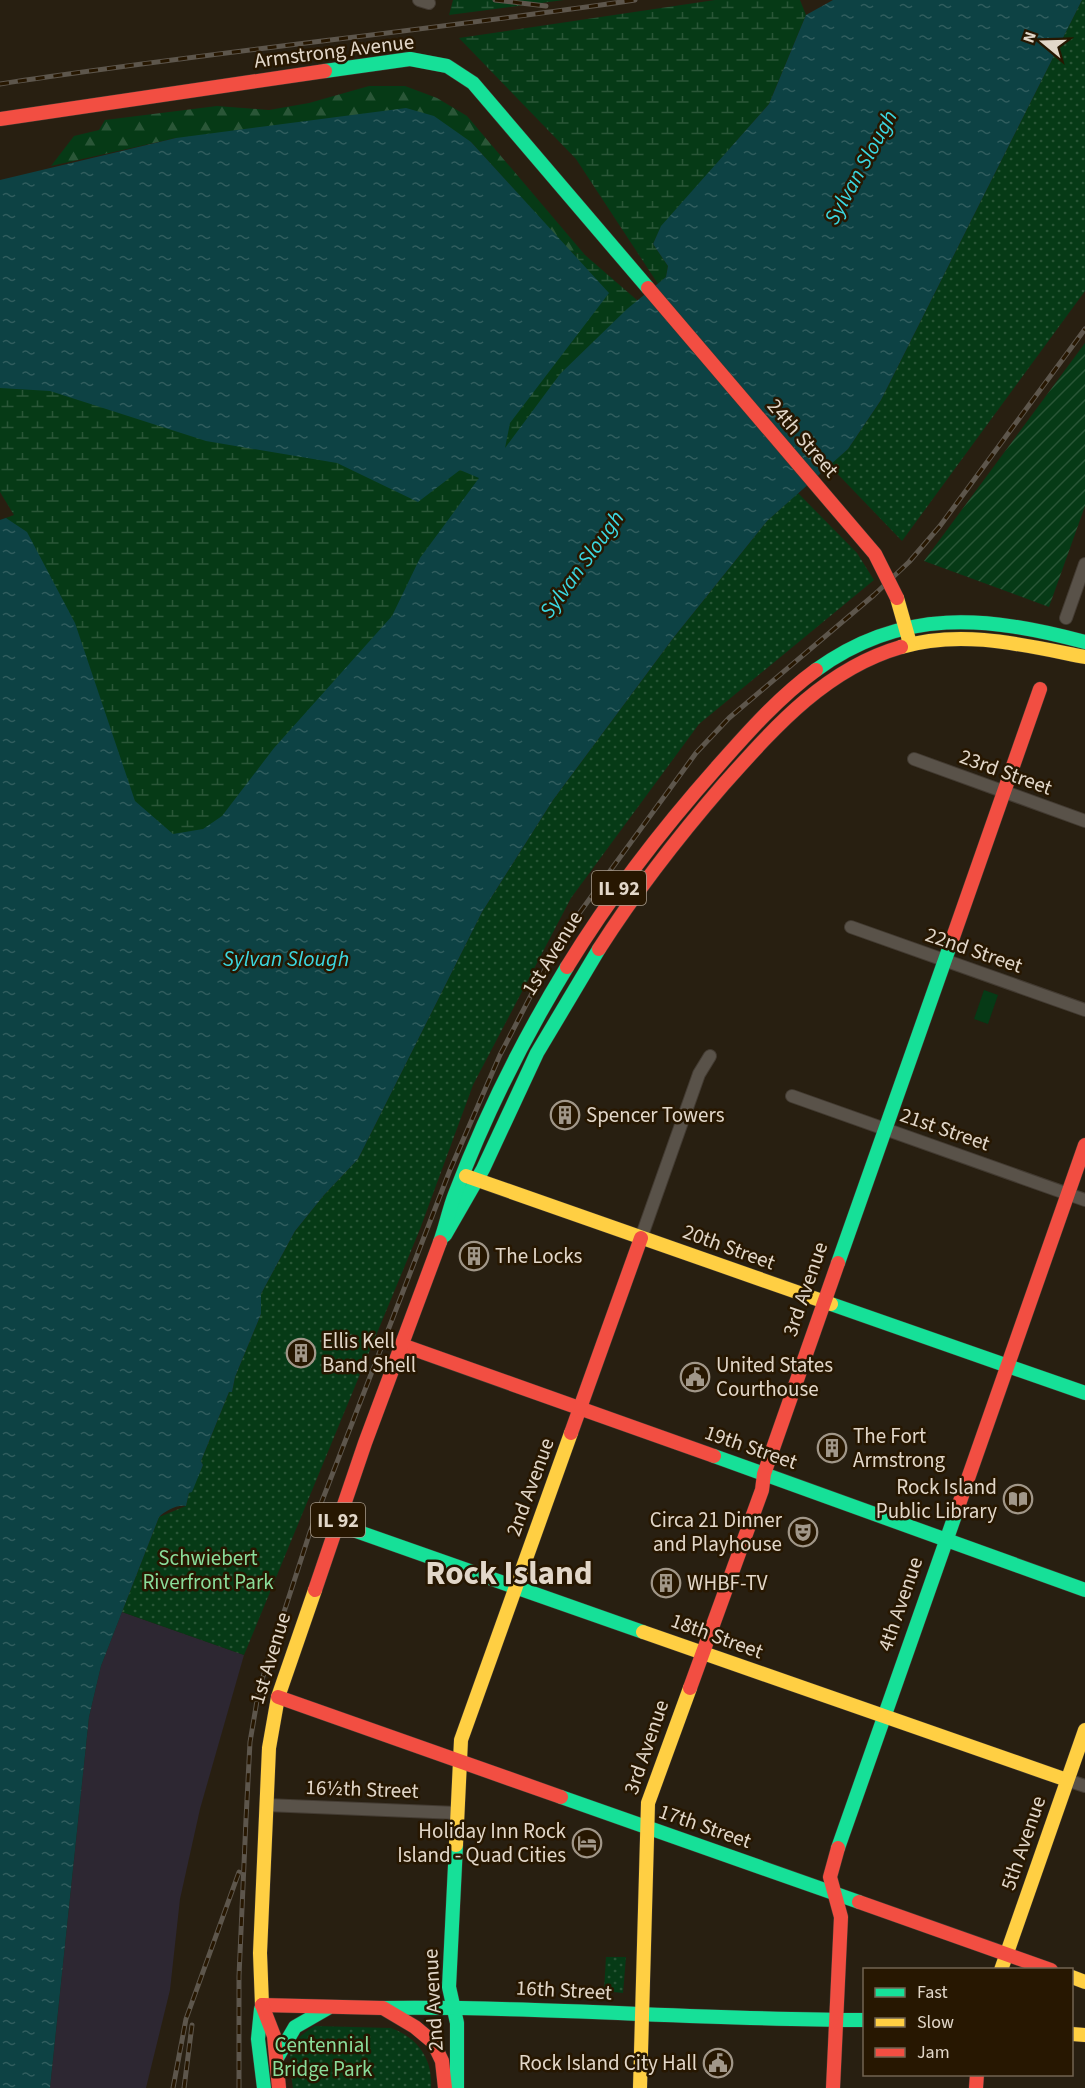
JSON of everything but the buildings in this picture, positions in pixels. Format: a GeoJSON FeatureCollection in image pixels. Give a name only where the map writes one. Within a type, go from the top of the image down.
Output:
{"type":"FeatureCollection","features":[{"type":"Feature","properties":{"kind":"main road","name":"Armstrong Avenue"},"geometry":{"type":"LineString","coordinates":[[0,119],[405,59],[417,59],[447,66],[473,83],[648,288]]}},
{"type":"Feature","properties":{"kind":"main road","name":"24th Street"},"geometry":{"type":"LineString","coordinates":[[648,288],[869,547],[882,565],[897,598],[910,644]]}},
{"type":"Feature","properties":{"kind":"main road","name":"IL 92"},"geometry":{"type":"LineString","coordinates":[[906,627],[931,621],[978,620],[1022,627],[1085,642]]}},
{"type":"Feature","properties":{"kind":"main road","name":"1st Avenue"},"geometry":{"type":"LineString","coordinates":[[264,2088],[258,2039],[262,2006],[260,1953],[266,1805],[270,1749],[278,1696],[336,1524],[442,1238],[446,1211],[461,1174],[508,1073],[549,995],[611,898],[682,806],[746,735],[815,670],[864,642],[906,627]]}},
{"type":"Feature","properties":{"kind":"main road","name":"IL 92"},"geometry":{"type":"LineString","coordinates":[[910,644],[963,637],[983,638],[1085,657]]}},
{"type":"Feature","properties":{"kind":"main road","name":"1st Avenue"},"geometry":{"type":"LineString","coordinates":[[442,1238],[456,1220],[537,1053],[587,967],[618,919],[688,825],[751,755],[820,689],[868,659],[910,644]]}},
{"type":"Feature","properties":{"kind":"main road","name":"3rd Avenue"},"geometry":{"type":"LineString","coordinates":[[639,2088],[648,1803],[762,1490],[764,1474],[823,1303],[1040,689]]}},
{"type":"Feature","properties":{"kind":"main road","name":"4th Avenue"},"geometry":{"type":"LineString","coordinates":[[833,2088],[841,1917],[830,1876],[834,1858],[944,1540],[1085,1145]]}},
{"type":"Feature","properties":{"kind":"main road","name":"20th Street"},"geometry":{"type":"LineString","coordinates":[[461,1174],[823,1303],[1085,1393]]}},
{"type":"Feature","properties":{"kind":"main road","name":"2nd Avenue"},"geometry":{"type":"LineString","coordinates":[[456,2088],[456,2007],[449,1987],[460,1740],[641,1238]]}},
{"type":"Feature","properties":{"kind":"main road","name":"19th Street"},"geometry":{"type":"LineString","coordinates":[[402,1345],[926,1531],[944,1540],[1085,1590]]}},
{"type":"Feature","properties":{"kind":"main road","name":"18th Street"},"geometry":{"type":"LineString","coordinates":[[336,1524],[516,1585],[702,1653],[1067,1780]]}},
{"type":"Feature","properties":{"kind":"main road","name":"17th Street"},"geometry":{"type":"LineString","coordinates":[[278,1696],[1046,1968]]}},
{"type":"Feature","properties":{"kind":"main road","name":"5th Avenue"},"geometry":{"type":"LineString","coordinates":[[1002,1968],[1085,1730]]}},
{"type":"Feature","properties":{"kind":"main road","name":"1st Avenue"},"geometry":{"type":"LineString","coordinates":[[262,2006],[274,2036],[279,2088]]}},
{"type":"Feature","properties":{"kind":"main road","name":"16th Street"},"geometry":{"type":"LineString","coordinates":[[262,2006],[456,2007],[642,2016],[837,2022],[863,2020]]}},
{"type":"Feature","properties":{"kind":"main road"},"geometry":{"type":"LineString","coordinates":[[277,2058],[295,2027],[329,2007]]}},
{"type":"Feature","properties":{"kind":"main road"},"geometry":{"type":"LineString","coordinates":[[383,2008],[407,2021],[433,2042],[442,2061],[445,2088]]}},
{"type":"Feature","properties":{"kind":"street"},"geometry":{"type":"LineString","coordinates":[[1066,618],[1085,564]]}},
{"type":"Feature","properties":{"kind":"street","name":"23rd Street"},"geometry":{"type":"LineString","coordinates":[[914,759],[1085,821]]}},
{"type":"Feature","properties":{"kind":"street","name":"22nd Street"},"geometry":{"type":"LineString","coordinates":[[851,927],[1085,1010]]}},
{"type":"Feature","properties":{"kind":"street","name":"2nd Avenue"},"geometry":{"type":"LineString","coordinates":[[641,1238],[699,1074],[710,1056]]}},
{"type":"Feature","properties":{"kind":"street","name":"21st Street"},"geometry":{"type":"LineString","coordinates":[[792,1096],[1085,1200]]}},
{"type":"Feature","properties":{"kind":"street","name":"18th Street"},"geometry":{"type":"LineString","coordinates":[[1067,1780],[1085,1786]]}},
{"type":"Feature","properties":{"kind":"street","name":"16½th Street"},"geometry":{"type":"LineString","coordinates":[[266,1805],[457,1813]]}},
{"type":"Feature","properties":{"kind":"shaded area"},"geometry":{"type":"Polygon","coordinates":[[[122,1612],[244,1655],[200,1809],[180,1899],[170,1990],[146,2088],[50,2088],[89,1717],[101,1666],[122,1612]]]}},
{"type":"Feature","properties":{"kind":"green space"},"geometry":{"type":"Polygon","coordinates":[[[453,0],[564,0],[449,15],[453,0]]]}},
{"type":"Feature","properties":{"kind":"green space"},"geometry":{"type":"Polygon","coordinates":[[[715,0],[800,0],[806,15],[769,104],[661,227],[653,244],[668,266],[666,277],[658,284],[576,159],[459,38],[715,0]]]}},
{"type":"Feature","properties":{"kind":"green space"},"geometry":{"type":"Polygon","coordinates":[[[1082,0],[1085,0],[1085,291],[902,541],[829,465],[848,449],[881,400],[1082,0]]]}},
{"type":"Feature","properties":{"kind":"green space"},"geometry":{"type":"Polygon","coordinates":[[[369,86],[405,86],[437,98],[467,116],[585,255],[570,252],[471,142],[176,138],[51,166],[74,136],[99,130],[105,120],[217,106],[269,110],[309,103],[369,86]]]}},
{"type":"Feature","properties":{"kind":"green space"},"geometry":{"type":"Polygon","coordinates":[[[570,252],[585,255],[638,301],[275,781],[149,877],[0,542],[0,520],[14,515],[0,492],[0,351],[570,252]]]}},
{"type":"Feature","properties":{"kind":"green space"},"geometry":{"type":"Polygon","coordinates":[[[1085,343],[1085,506],[1049,607],[924,561],[1085,343]]]}},
{"type":"Feature","properties":{"kind":"green space","name":"Schwiebert Riverfront Park"},"geometry":{"type":"Polygon","coordinates":[[[798,493],[857,553],[874,580],[699,724],[571,898],[473,1085],[420,1229],[244,1655],[122,1612],[159,1517],[186,1506],[189,1493],[203,1465],[201,1461],[229,1392],[232,1392],[235,1377],[261,1314],[261,1294],[295,1231],[324,1195],[358,1159],[482,912],[553,800],[674,637],[767,521],[798,493]]]}},
{"type":"Feature","properties":{"kind":"green space"},"geometry":{"type":"Polygon","coordinates":[[[984,990],[998,995],[988,1024],[974,1019],[984,990]]]}},
{"type":"Feature","properties":{"kind":"green space"},"geometry":{"type":"Polygon","coordinates":[[[606,1957],[626,1957],[623,1993],[604,1991],[606,1957]]]}},
{"type":"Feature","properties":{"kind":"green space","name":"Centennial Bridge Park"},"geometry":{"type":"Polygon","coordinates":[[[315,2026],[391,2028],[401,2032],[422,2051],[429,2068],[431,2088],[293,2088],[290,2059],[293,2045],[315,2026]]]}},
{"type":"Feature","properties":{"kind":"water","name":"Sylvan Slough"},"geometry":{"type":"Polygon","coordinates":[[[833,0],[1082,0],[881,400],[848,449],[767,521],[674,637],[553,800],[482,912],[358,1159],[324,1195],[295,1231],[261,1294],[261,1314],[235,1377],[232,1392],[229,1392],[201,1461],[203,1465],[192,1492],[189,1493],[186,1506],[171,1508],[159,1517],[101,1666],[89,1717],[50,2088],[0,2088],[0,520],[6,518],[27,532],[75,623],[135,801],[173,834],[203,829],[222,816],[274,748],[392,616],[420,558],[479,478],[460,470],[418,502],[337,463],[206,441],[50,391],[0,388],[0,180],[176,138],[406,108],[434,116],[471,142],[609,293],[510,423],[505,448],[560,374],[627,309],[666,277],[668,266],[653,244],[661,226],[769,104],[806,15],[833,0]]]}},
{"type":"Feature","properties":{"kind":"railway"},"geometry":{"type":"LineString","coordinates":[[495,0],[546,6]]}},
{"type":"Feature","properties":{"kind":"railway"},"geometry":{"type":"LineString","coordinates":[[0,84],[635,0]]}},
{"type":"Feature","properties":{"kind":"railway"},"geometry":{"type":"LineString","coordinates":[[239,2088],[239,1976],[246,1819],[250,1742],[259,1689],[310,1532],[450,1170],[500,1055],[541,976],[575,919],[696,753],[729,718],[874,595],[909,562],[940,526],[1085,329]]}},
{"type":"Feature","properties":{"kind":"railway"},"geometry":{"type":"LineString","coordinates":[[173,2088],[186,2019],[239,1872]]}},
{"type":"Feature","properties":{"kind":"railway"},"geometry":{"type":"LineString","coordinates":[[184,2088],[192,2025]]}},
{"type":"Feature","properties":{"kind":"traffic: fast"},"geometry":{"type":"LineString","coordinates":[[325,71],[410,59],[447,66],[473,83],[648,288]]}},
{"type":"Feature","properties":{"kind":"traffic: fast"},"geometry":{"type":"LineString","coordinates":[[816,670],[849,650],[881,635],[914,627],[946,623],[980,623],[1014,627],[1085,642]]}},
{"type":"Feature","properties":{"kind":"traffic: fast"},"geometry":{"type":"LineString","coordinates":[[838,1263],[952,940]]}},
{"type":"Feature","properties":{"kind":"traffic: fast"},"geometry":{"type":"LineString","coordinates":[[445,1235],[483,1169],[537,1053],[599,949]]}},
{"type":"Feature","properties":{"kind":"traffic: fast"},"geometry":{"type":"LineString","coordinates":[[440,1242],[455,1194],[492,1106],[535,1022],[567,967]]}},
{"type":"Feature","properties":{"kind":"traffic: fast"},"geometry":{"type":"LineString","coordinates":[[831,1304],[1085,1393]]}},
{"type":"Feature","properties":{"kind":"traffic: fast"},"geometry":{"type":"LineString","coordinates":[[714,1456],[1085,1590]]}},
{"type":"Feature","properties":{"kind":"traffic: fast"},"geometry":{"type":"LineString","coordinates":[[838,1848],[958,1507]]}},
{"type":"Feature","properties":{"kind":"traffic: fast"},"geometry":{"type":"LineString","coordinates":[[336,1524],[643,1632]]}},
{"type":"Feature","properties":{"kind":"traffic: fast"},"geometry":{"type":"LineString","coordinates":[[561,1797],[859,1902]]}},
{"type":"Feature","properties":{"kind":"traffic: fast"},"geometry":{"type":"LineString","coordinates":[[456,1845],[449,1987],[457,2023],[457,2088]]}},
{"type":"Feature","properties":{"kind":"traffic: fast"},"geometry":{"type":"LineString","coordinates":[[277,2058],[295,2027],[328,2008]]}},
{"type":"Feature","properties":{"kind":"traffic: fast"},"geometry":{"type":"LineString","coordinates":[[383,2008],[503,2009],[863,2020]]}},
{"type":"Feature","properties":{"kind":"traffic: fast"},"geometry":{"type":"LineString","coordinates":[[261,2009],[258,2039],[264,2088]]}},
{"type":"Feature","properties":{"kind":"traffic: slow"},"geometry":{"type":"LineString","coordinates":[[897,598],[909,640]]}},
{"type":"Feature","properties":{"kind":"traffic: slow"},"geometry":{"type":"LineString","coordinates":[[901,647],[947,639],[970,639],[1016,644],[1085,657]]}},
{"type":"Feature","properties":{"kind":"traffic: slow"},"geometry":{"type":"LineString","coordinates":[[466,1176],[831,1304]]}},
{"type":"Feature","properties":{"kind":"traffic: slow"},"geometry":{"type":"LineString","coordinates":[[456,1845],[461,1740],[571,1433]]}},
{"type":"Feature","properties":{"kind":"traffic: slow"},"geometry":{"type":"LineString","coordinates":[[262,2005],[260,1953],[269,1748],[278,1697],[315,1590]]}},
{"type":"Feature","properties":{"kind":"traffic: slow"},"geometry":{"type":"LineString","coordinates":[[643,1632],[1067,1780]]}},
{"type":"Feature","properties":{"kind":"traffic: slow"},"geometry":{"type":"LineString","coordinates":[[640,2088],[648,1803],[690,1688]]}},
{"type":"Feature","properties":{"kind":"traffic: slow"},"geometry":{"type":"LineString","coordinates":[[1002,1968],[1085,1730]]}},
{"type":"Feature","properties":{"kind":"traffic: slow"},"geometry":{"type":"LineString","coordinates":[[1073,1977],[1085,1982]]}},
{"type":"Feature","properties":{"kind":"traffic: slow"},"geometry":{"type":"LineString","coordinates":[[1073,2034],[1085,2035]]}},
{"type":"Feature","properties":{"kind":"traffic: jam"},"geometry":{"type":"LineString","coordinates":[[0,119],[325,71]]}},
{"type":"Feature","properties":{"kind":"traffic: jam"},"geometry":{"type":"LineString","coordinates":[[648,288],[875,554],[897,598]]}},
{"type":"Feature","properties":{"kind":"traffic: jam"},"geometry":{"type":"LineString","coordinates":[[599,949],[643,885],[690,824],[762,742],[825,685],[848,670],[901,647]]}},
{"type":"Feature","properties":{"kind":"traffic: jam"},"geometry":{"type":"LineString","coordinates":[[567,967],[619,888],[677,814],[764,715],[816,670]]}},
{"type":"Feature","properties":{"kind":"traffic: jam"},"geometry":{"type":"LineString","coordinates":[[952,940],[1040,689]]}},
{"type":"Feature","properties":{"kind":"traffic: jam"},"geometry":{"type":"LineString","coordinates":[[958,1507],[1085,1145]]}},
{"type":"Feature","properties":{"kind":"traffic: jam"},"geometry":{"type":"LineString","coordinates":[[571,1433],[641,1238]]}},
{"type":"Feature","properties":{"kind":"traffic: jam"},"geometry":{"type":"LineString","coordinates":[[315,1590],[365,1443],[440,1242]]}},
{"type":"Feature","properties":{"kind":"traffic: jam"},"geometry":{"type":"LineString","coordinates":[[690,1688],[762,1490],[764,1474],[838,1263]]}},
{"type":"Feature","properties":{"kind":"traffic: jam"},"geometry":{"type":"LineString","coordinates":[[402,1345],[714,1456]]}},
{"type":"Feature","properties":{"kind":"traffic: jam"},"geometry":{"type":"LineString","coordinates":[[278,1697],[561,1797]]}},
{"type":"Feature","properties":{"kind":"traffic: jam"},"geometry":{"type":"LineString","coordinates":[[833,2088],[841,1917],[830,1877],[838,1848]]}},
{"type":"Feature","properties":{"kind":"traffic: jam"},"geometry":{"type":"LineString","coordinates":[[859,1902],[1045,1968]]}},
{"type":"Feature","properties":{"kind":"traffic: jam"},"geometry":{"type":"LineString","coordinates":[[262,2005],[383,2008],[415,2027],[433,2042],[442,2061],[445,2088]]}},
{"type":"Feature","properties":{"kind":"traffic: jam"},"geometry":{"type":"LineString","coordinates":[[262,2005],[274,2036],[279,2088]]}},
{"type":"Feature","properties":{"kind":"traffic: jam"},"geometry":{"type":"LineString","coordinates":[[976,2088],[977,2076]]}},
{"type":"Feature","properties":{"kind":"place","name":"Spencer Towers"},"geometry":{"type":"Point","coordinates":[565,1115]}},
{"type":"Feature","properties":{"kind":"place","name":"The Locks"},"geometry":{"type":"Point","coordinates":[474,1256]}},
{"type":"Feature","properties":{"kind":"place","name":"Ellis Kell Band Shell"},"geometry":{"type":"Point","coordinates":[301,1353]}},
{"type":"Feature","properties":{"kind":"place","name":"United States Courthouse"},"geometry":{"type":"Point","coordinates":[695,1377]}},
{"type":"Feature","properties":{"kind":"place","name":"The Fort Armstrong"},"geometry":{"type":"Point","coordinates":[832,1448]}},
{"type":"Feature","properties":{"kind":"place","name":"Rock Island Public Library"},"geometry":{"type":"Point","coordinates":[1018,1499]}},
{"type":"Feature","properties":{"kind":"place","name":"Circa 21 Dinner and Playhouse"},"geometry":{"type":"Point","coordinates":[803,1532]}},
{"type":"Feature","properties":{"kind":"place","name":"WHBF-TV"},"geometry":{"type":"Point","coordinates":[666,1583]}},
{"type":"Feature","properties":{"kind":"place","name":"Holiday Inn Rock Island - Quad Cities"},"geometry":{"type":"Point","coordinates":[587,1843]}},
{"type":"Feature","properties":{"kind":"place","name":"Rock Island City Hall"},"geometry":{"type":"Point","coordinates":[718,2063]}},
{"type":"Feature","properties":{"kind":"district","name":"Rock Island"},"geometry":{"type":"Point","coordinates":[509,1572]}}]}
